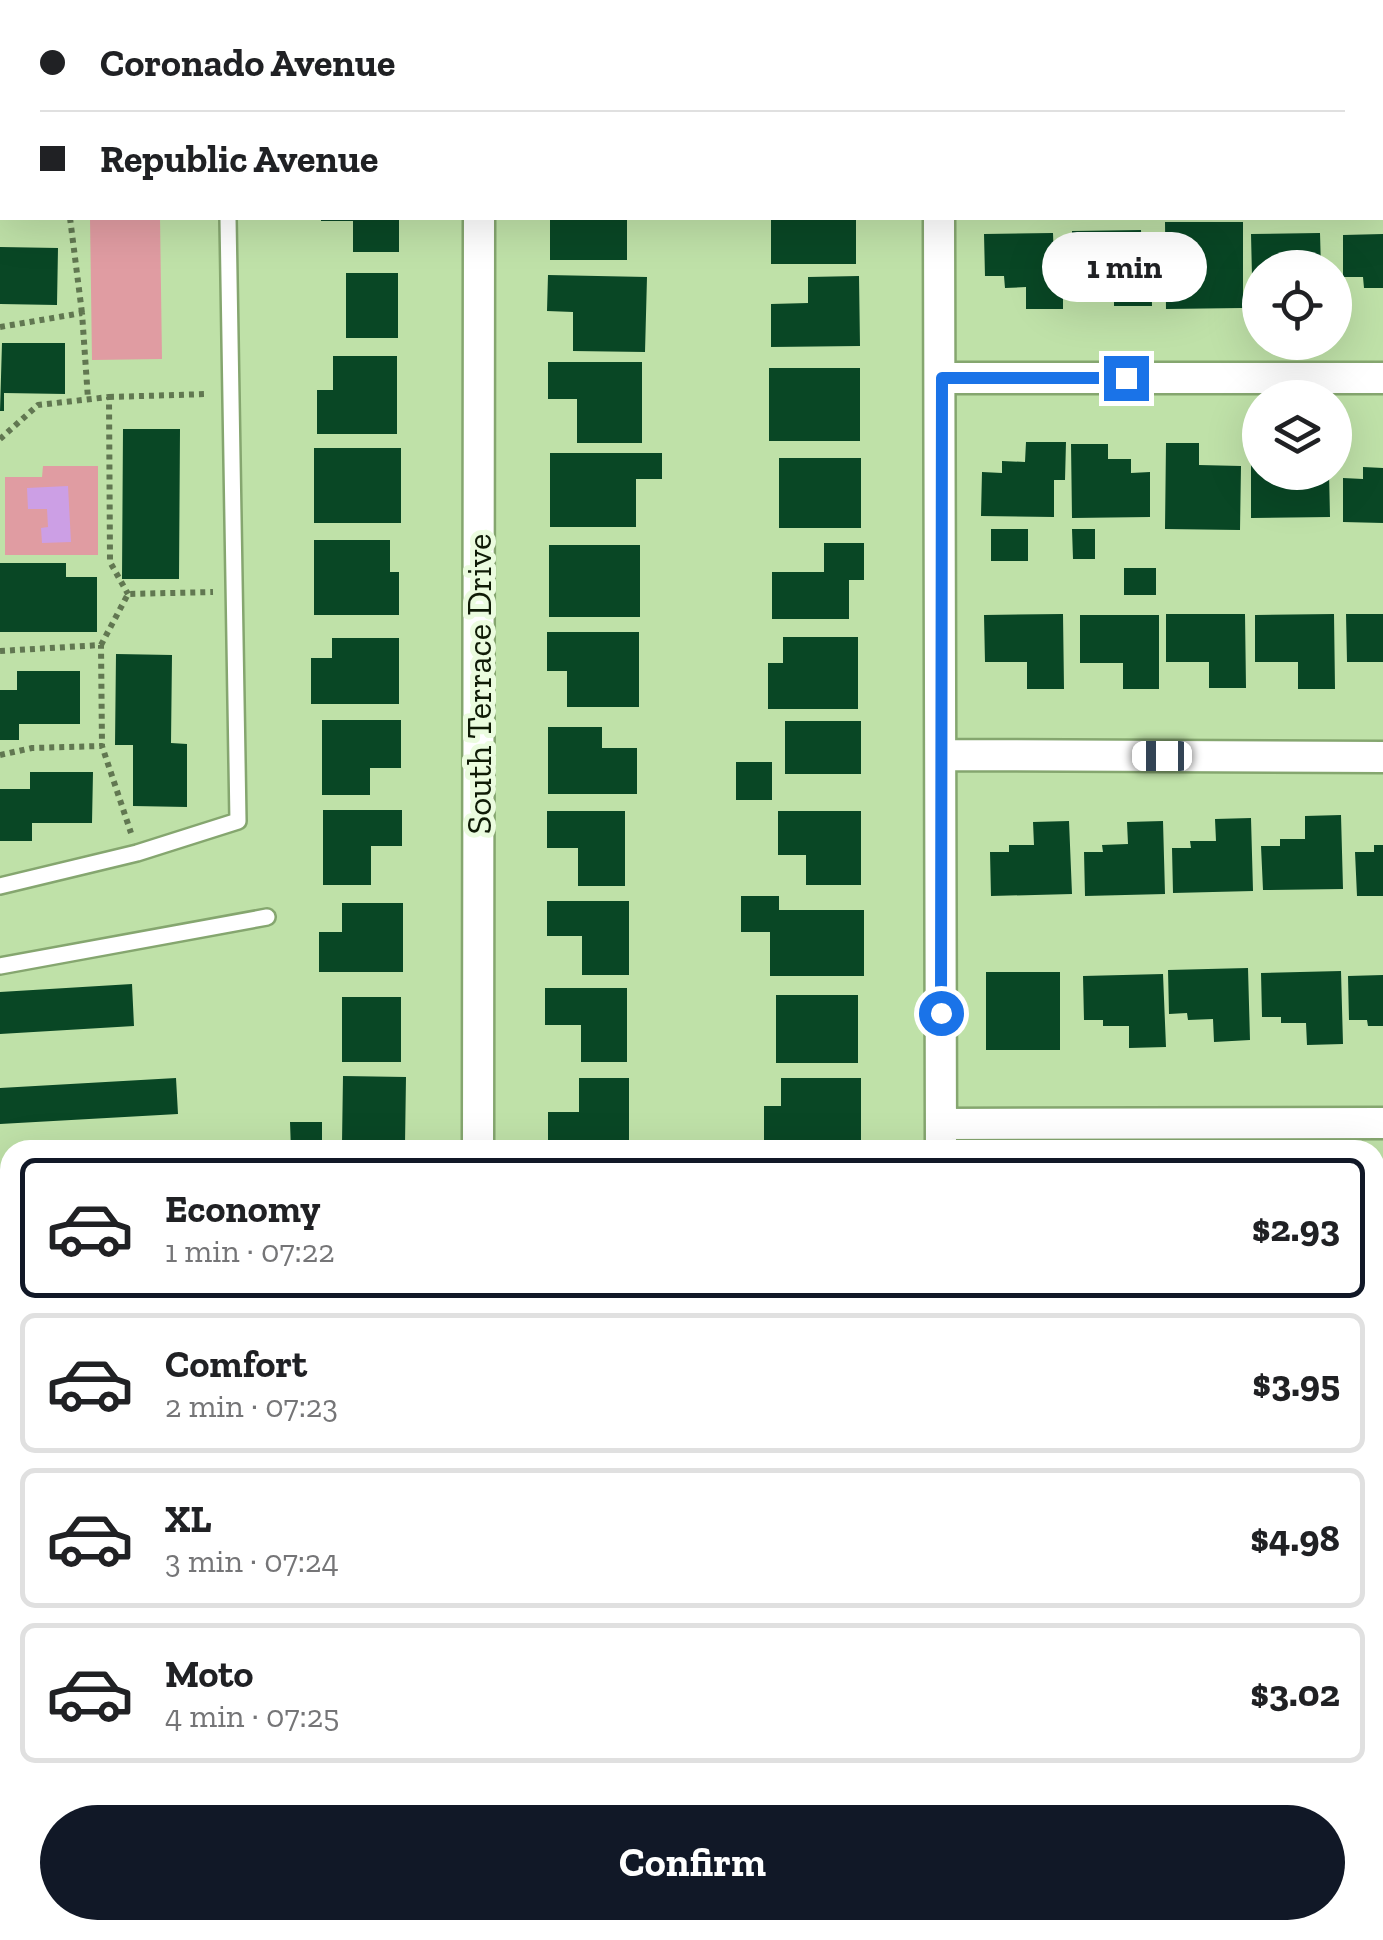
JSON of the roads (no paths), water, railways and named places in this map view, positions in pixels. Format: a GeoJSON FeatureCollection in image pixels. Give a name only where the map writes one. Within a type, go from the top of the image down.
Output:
{"type":"FeatureCollection","features":[{"type":"Feature","properties":{"kind":"street","name":"South Terrace Drive"},"geometry":{"type":"LineString","coordinates":[[478,1140],[479,220]]}},
{"type":"Feature","properties":{"kind":"street"},"geometry":{"type":"LineString","coordinates":[[939,220],[941,1137],[1383,1122]]}},
{"type":"Feature","properties":{"kind":"street"},"geometry":{"type":"LineString","coordinates":[[942,378],[1383,378]]}},
{"type":"Feature","properties":{"kind":"street"},"geometry":{"type":"LineString","coordinates":[[941,756],[1383,757]]}},
{"type":"Feature","properties":{"kind":"lane"},"geometry":{"type":"LineString","coordinates":[[0,886],[137,853],[238,821],[228,220]]}},
{"type":"Feature","properties":{"kind":"lane"},"geometry":{"type":"LineString","coordinates":[[0,966],[267,917]]}}]}
